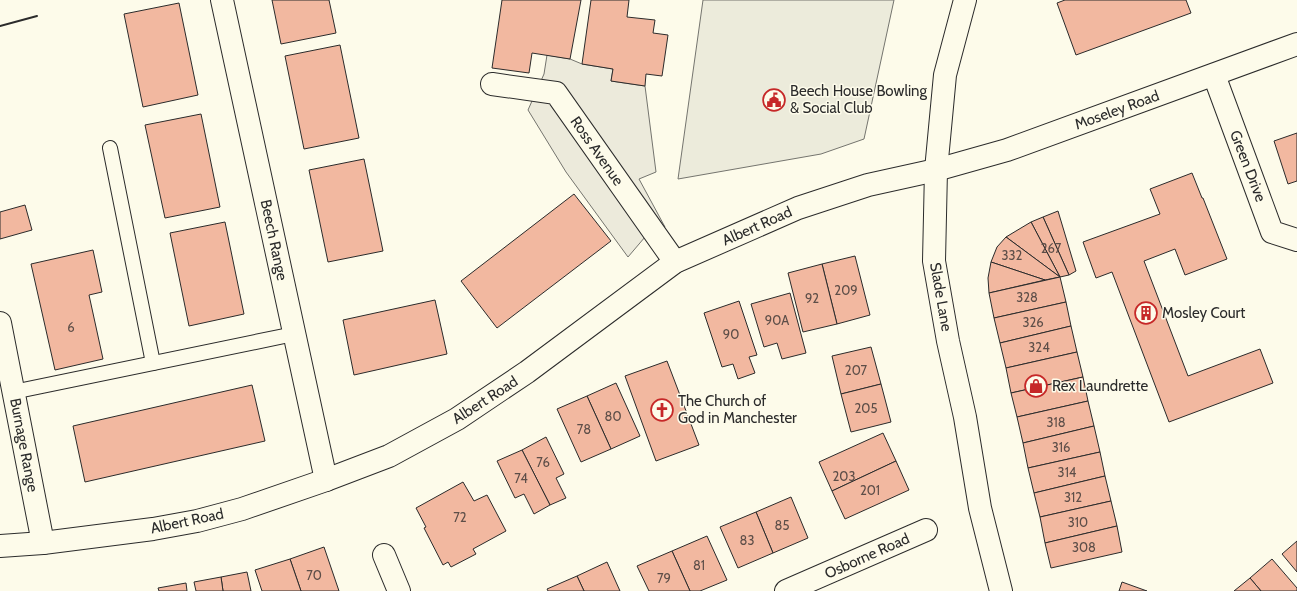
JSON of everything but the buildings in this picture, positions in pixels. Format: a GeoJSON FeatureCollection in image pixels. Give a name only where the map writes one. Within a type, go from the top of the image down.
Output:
{"type":"FeatureCollection","features":[{"type":"Feature","properties":{"kind":"street","name":"Beech Range"},"geometry":{"type":"LineString","coordinates":[[222,0],[326,480]]}},
{"type":"Feature","properties":{"kind":"street","name":"Slade Lane"},"geometry":{"type":"LineString","coordinates":[[965,0],[945,75],[936,170],[934,261],[980,508],[1001,591]]}},
{"type":"Feature","properties":{"kind":"street","name":"Moseley Road"},"geometry":{"type":"LineString","coordinates":[[936,170],[1008,150],[1297,44]]}},
{"type":"Feature","properties":{"kind":"street","name":"Green Drive"},"geometry":{"type":"LineString","coordinates":[[1214,75],[1272,232],[1297,240]]}},
{"type":"Feature","properties":{"kind":"street","name":"Ross Avenue"},"geometry":{"type":"LineString","coordinates":[[492,84],[556,93],[675,262]]}},
{"type":"Feature","properties":{"kind":"street","name":"Albert Road"},"geometry":{"type":"LineString","coordinates":[[0,546],[43,543],[154,529],[197,521],[242,509],[326,480],[389,456],[457,419],[528,372],[675,262],[798,208],[868,185],[936,170]]}},
{"type":"Feature","properties":{"kind":"street","name":"Burnage Range"},"geometry":{"type":"LineString","coordinates":[[0,323],[8,384],[43,543]]}},
{"type":"Feature","properties":{"kind":"street","name":"Osborne Road"},"geometry":{"type":"LineString","coordinates":[[786,591],[926,530]]}},
{"type":"Feature","properties":{"kind":"street"},"geometry":{"type":"LineString","coordinates":[[384,555],[399,591]]}},
{"type":"Feature","properties":{"kind":"lane"},"geometry":{"type":"LineString","coordinates":[[110,148],[153,363]]}},
{"type":"Feature","properties":{"kind":"lane"},"geometry":{"type":"LineString","coordinates":[[8,384],[153,363],[294,334]]}},
{"type":"Feature","properties":{"kind":"shaded area"},"geometry":{"type":"Polygon","coordinates":[[[703,0],[894,0],[864,139],[821,154],[678,179],[703,0]]]}},
{"type":"Feature","properties":{"kind":"shaded area"},"geometry":{"type":"Polygon","coordinates":[[[547,55],[570,59],[582,64],[613,69],[611,81],[645,86],[656,172],[639,179],[665,227],[645,237],[628,257],[566,172],[528,110],[544,74],[547,55]]]}},
{"type":"Feature","properties":{"kind":"wall"},"geometry":{"type":"LineString","coordinates":[[0,26],[37,16]]}},
{"type":"Feature","properties":{"kind":"place","name":"Beech House Bowling & Social Club"},"geometry":{"type":"Point","coordinates":[774,100]}},
{"type":"Feature","properties":{"kind":"place","name":"Mosley Court"},"geometry":{"type":"Point","coordinates":[1146,313]}},
{"type":"Feature","properties":{"kind":"place","name":"Rex Laundrette"},"geometry":{"type":"Point","coordinates":[1036,386]}},
{"type":"Feature","properties":{"kind":"place","name":"The Church of God in Manchester"},"geometry":{"type":"Point","coordinates":[662,410]}}]}
